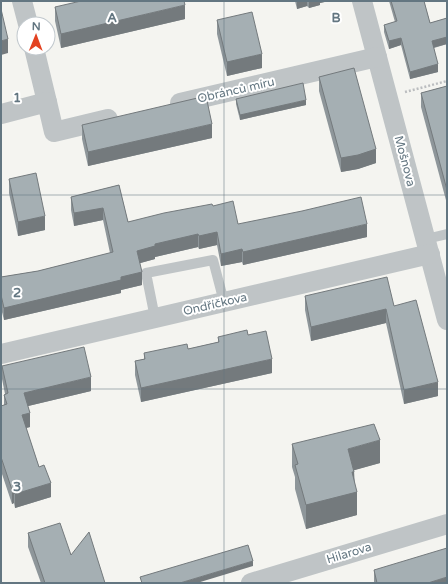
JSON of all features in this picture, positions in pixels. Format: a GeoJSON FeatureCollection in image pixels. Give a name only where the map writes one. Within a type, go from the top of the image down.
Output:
{"type":"FeatureCollection","features":[{"type":"Feature","properties":{"kind":"street"},"geometry":{"type":"LineString","coordinates":[[22,1],[26,16]]}},
{"type":"Feature","properties":{"kind":"street","name":"Mošnova"},"geometry":{"type":"LineString","coordinates":[[362,1],[447,320]]}},
{"type":"Feature","properties":{"kind":"street"},"geometry":{"type":"LineString","coordinates":[[36,56],[54,132],[123,116]]}},
{"type":"Feature","properties":{"kind":"street","name":"Obránců míru"},"geometry":{"type":"LineString","coordinates":[[162,107],[377,57]]}},
{"type":"Feature","properties":{"kind":"street"},"geometry":{"type":"LineString","coordinates":[[1,114],[47,102]]}},
{"type":"Feature","properties":{"kind":"street","name":"Ondříčkova"},"geometry":{"type":"LineString","coordinates":[[1,354],[224,302],[428,247]]}},
{"type":"Feature","properties":{"kind":"street","name":"Hilarova"},"geometry":{"type":"LineString","coordinates":[[251,583],[447,524]]}},
{"type":"Feature","properties":{"kind":"lane"},"geometry":{"type":"LineString","coordinates":[[428,247],[447,234]]}},
{"type":"Feature","properties":{"kind":"lane"},"geometry":{"type":"LineString","coordinates":[[154,318],[146,273],[213,260],[224,302]]}},
{"type":"Feature","properties":{"kind":"path"},"geometry":{"type":"LineString","coordinates":[[388,97],[447,81]]}},
{"type":"Feature","properties":{"kind":"building"},"geometry":{"type":"Polygon","coordinates":[[[81,1],[184,1],[185,5],[61,34],[55,7],[81,1]]]}},
{"type":"Feature","properties":{"kind":"building"},"geometry":{"type":"Polygon","coordinates":[[[391,1],[424,1],[430,23],[447,18],[447,37],[432,41],[438,64],[410,72],[401,38],[389,41],[384,25],[397,21],[391,1]]]}},
{"type":"Feature","properties":{"kind":"building"},"geometry":{"type":"Polygon","coordinates":[[[1,9],[8,39],[1,41],[1,9]]]}},
{"type":"Feature","properties":{"kind":"building"},"geometry":{"type":"Polygon","coordinates":[[[252,12],[262,54],[227,62],[217,20],[252,12]]]}},
{"type":"Feature","properties":{"kind":"building"},"geometry":{"type":"Polygon","coordinates":[[[354,68],[376,149],[358,155],[341,158],[319,77],[354,68]]]}},
{"type":"Feature","properties":{"kind":"building"},"geometry":{"type":"Polygon","coordinates":[[[303,83],[306,100],[240,115],[236,99],[303,83]]]}},
{"type":"Feature","properties":{"kind":"building"},"geometry":{"type":"Polygon","coordinates":[[[447,86],[447,190],[421,93],[447,86]]]}},
{"type":"Feature","properties":{"kind":"building"},"geometry":{"type":"Polygon","coordinates":[[[206,96],[212,124],[88,152],[82,125],[206,96]]]}},
{"type":"Feature","properties":{"kind":"building"},"geometry":{"type":"Polygon","coordinates":[[[36,173],[45,216],[18,222],[9,179],[36,173]]]}},
{"type":"Feature","properties":{"kind":"building"},"geometry":{"type":"Polygon","coordinates":[[[119,185],[128,222],[164,213],[212,204],[213,206],[233,201],[238,224],[361,197],[367,224],[243,252],[242,249],[221,254],[217,232],[199,236],[198,234],[155,244],[155,246],[137,251],[142,272],[121,277],[121,280],[4,308],[1,295],[1,277],[38,271],[113,252],[103,208],[74,213],[71,197],[119,185]]]}},
{"type":"Feature","properties":{"kind":"building"},"geometry":{"type":"Polygon","coordinates":[[[387,277],[394,306],[416,300],[438,382],[404,390],[386,309],[311,327],[305,296],[387,277]]]}},
{"type":"Feature","properties":{"kind":"building"},"geometry":{"type":"Polygon","coordinates":[[[247,330],[248,335],[266,331],[272,359],[141,388],[135,361],[145,359],[144,353],[187,344],[188,349],[219,342],[218,337],[247,330]]]}},
{"type":"Feature","properties":{"kind":"building"},"geometry":{"type":"Polygon","coordinates":[[[84,347],[91,377],[24,393],[30,413],[22,415],[39,467],[44,465],[51,483],[15,494],[14,490],[12,490],[1,457],[1,406],[7,404],[4,395],[8,393],[2,366],[84,347]]]}},
{"type":"Feature","properties":{"kind":"building"},"geometry":{"type":"Polygon","coordinates":[[[374,424],[380,440],[348,449],[357,492],[306,505],[295,465],[298,464],[292,444],[374,424]]]}},
{"type":"Feature","properties":{"kind":"building"},"geometry":{"type":"Polygon","coordinates":[[[60,523],[71,555],[89,532],[105,583],[45,583],[28,533],[60,523]]]}},
{"type":"Feature","properties":{"kind":"building"},"geometry":{"type":"Polygon","coordinates":[[[248,545],[253,561],[180,583],[142,583],[140,577],[248,545]]]}},
{"type":"Feature","properties":{"kind":"building"},"geometry":{"type":"Polygon","coordinates":[[[447,548],[447,577],[428,583],[377,583],[374,570],[447,548]]]}}]}
